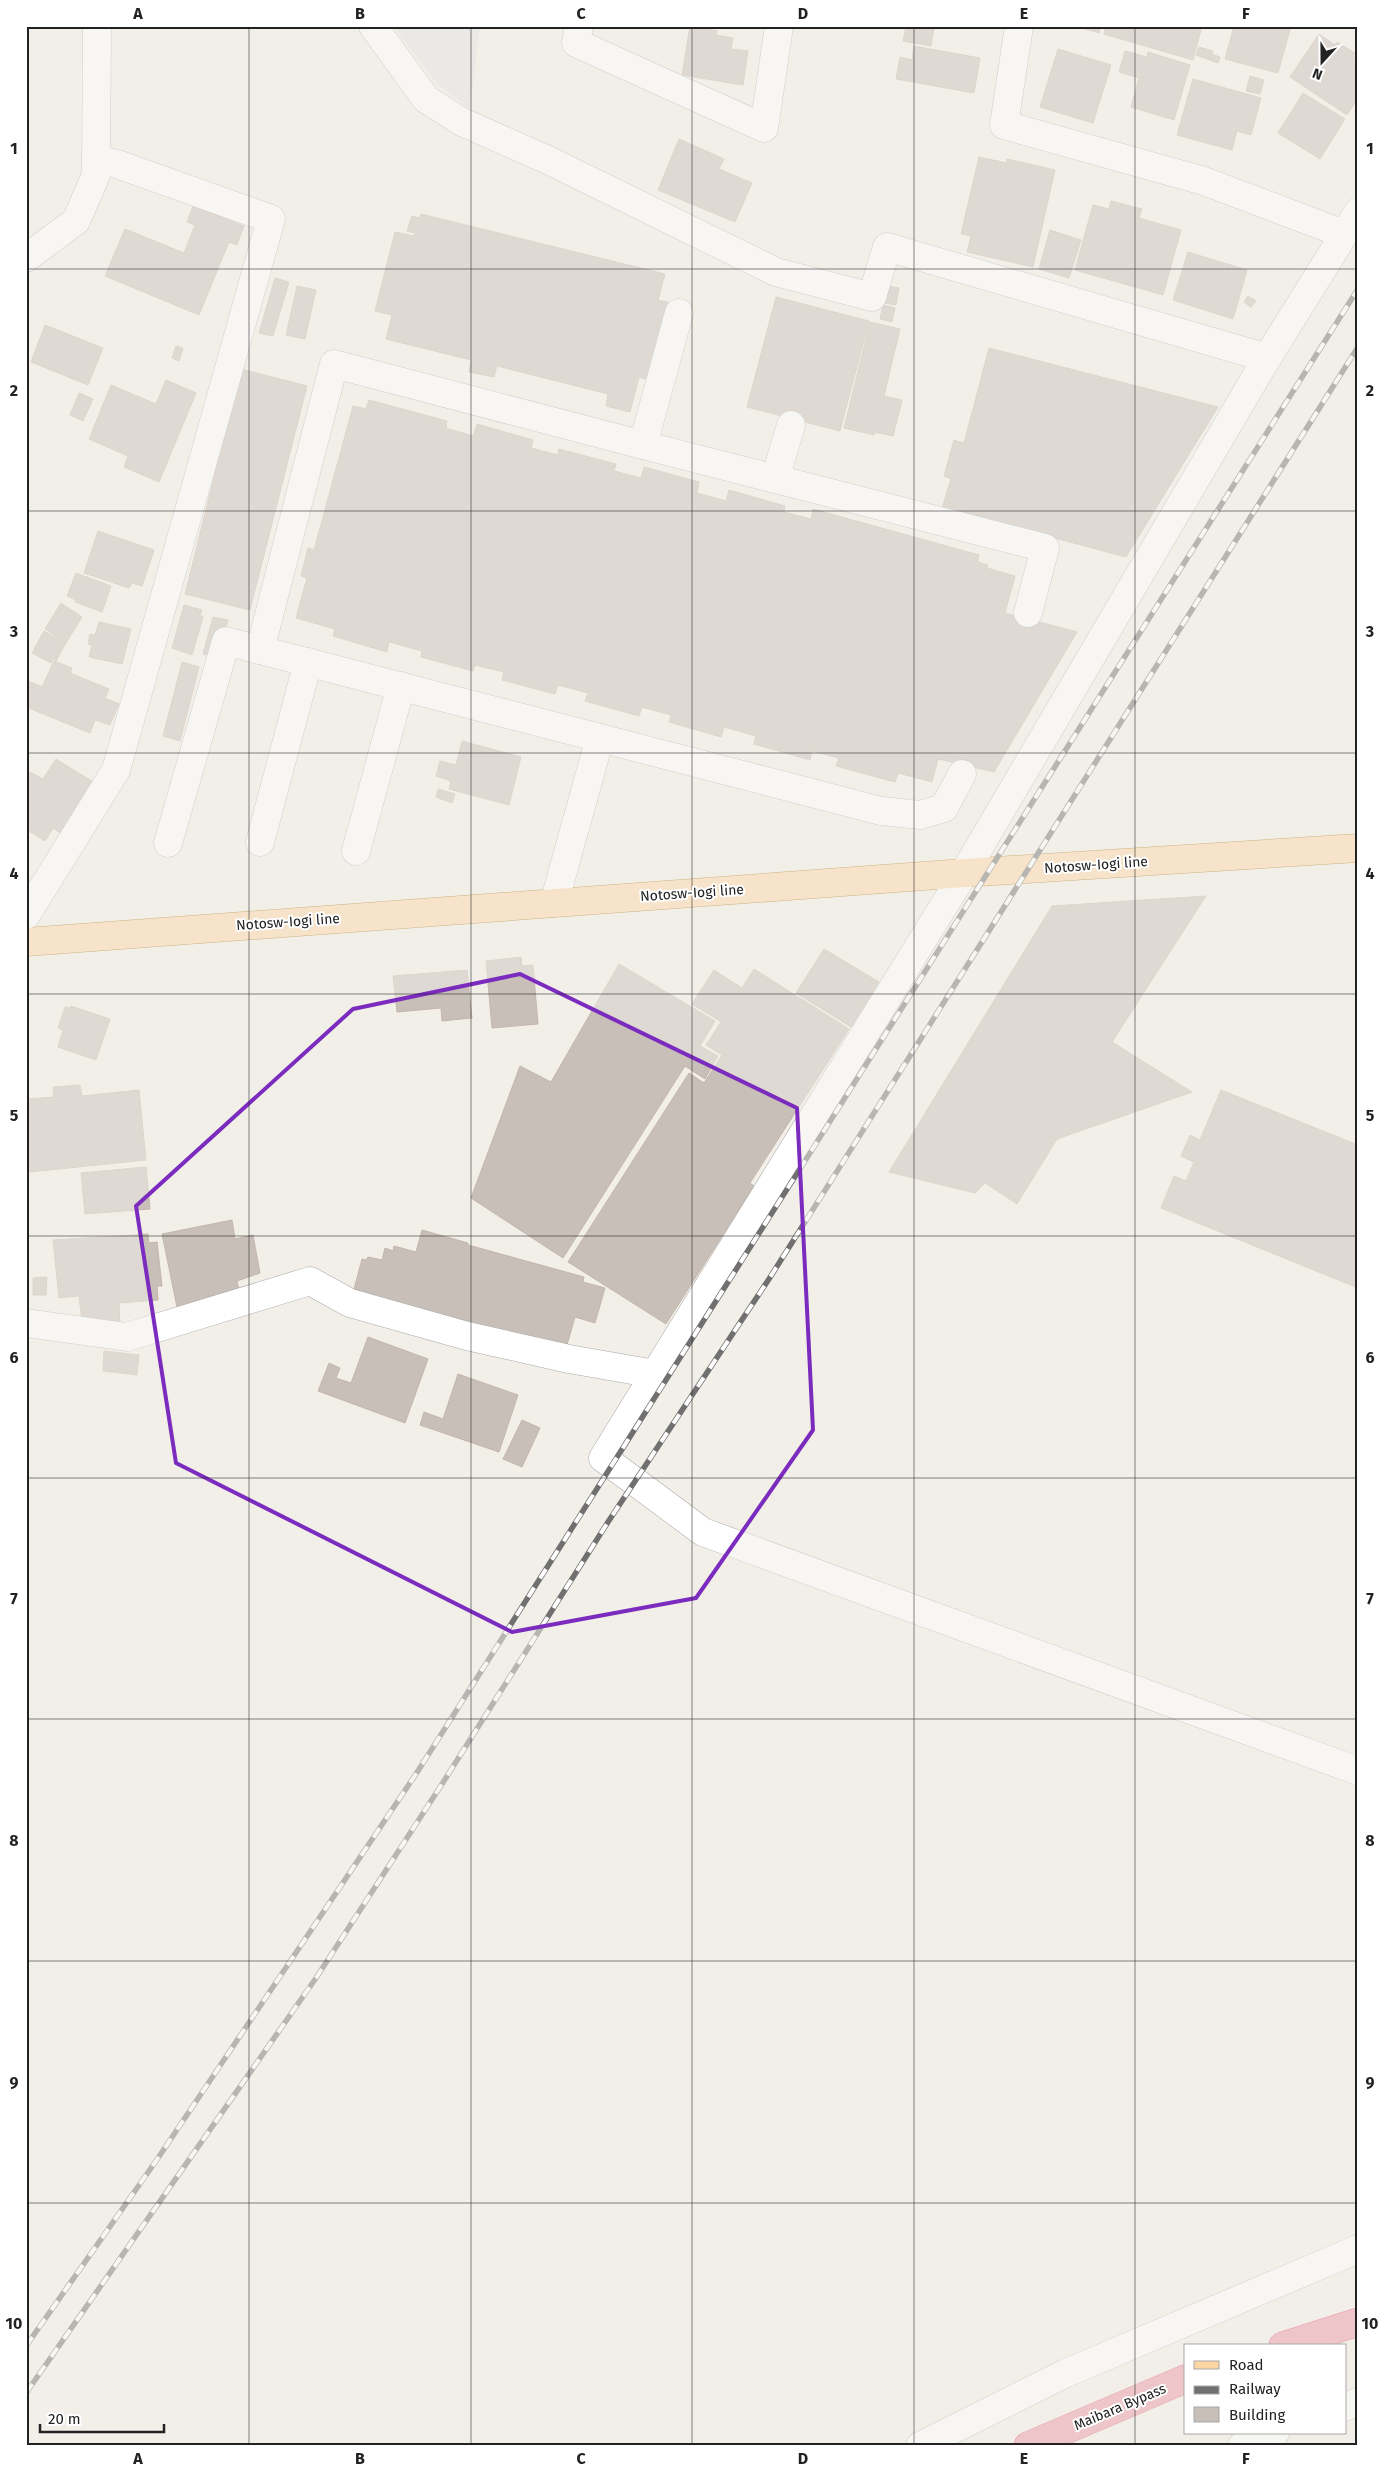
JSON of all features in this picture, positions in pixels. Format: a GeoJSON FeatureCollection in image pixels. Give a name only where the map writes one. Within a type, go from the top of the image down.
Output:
{"type":"FeatureCollection","features":[{"type":"Feature","properties":{"kind":"highway"},"geometry":{"type":"LineString","coordinates":[[1289,2344],[1358,2322]]}},
{"type":"Feature","properties":{"kind":"highway","name":"Maibara Bypass"},"geometry":{"type":"LineString","coordinates":[[1028,2446],[1184,2379]]}},
{"type":"Feature","properties":{"kind":"main road","name":"Notosw-Iogi line"},"geometry":{"type":"LineString","coordinates":[[26,942],[964,873],[1358,848]]}},
{"type":"Feature","properties":{"kind":"street"},"geometry":{"type":"LineString","coordinates":[[26,258],[76,222],[96,175],[97,26]]}},
{"type":"Feature","properties":{"kind":"street"},"geometry":{"type":"LineString","coordinates":[[373,26],[426,98],[462,122],[548,160],[776,272],[872,297],[887,247],[1267,358]]}},
{"type":"Feature","properties":{"kind":"street"},"geometry":{"type":"LineString","coordinates":[[579,26],[576,43],[764,128],[779,26]]}},
{"type":"Feature","properties":{"kind":"street"},"geometry":{"type":"LineString","coordinates":[[1019,26],[1004,125],[1351,223],[1267,358],[964,873],[603,1458],[703,1532],[1358,1772]]}},
{"type":"Feature","properties":{"kind":"street"},"geometry":{"type":"LineString","coordinates":[[26,915],[116,770],[271,219],[117,164],[96,159]]}},
{"type":"Feature","properties":{"kind":"street"},"geometry":{"type":"LineString","coordinates":[[643,444],[679,313]]}},
{"type":"Feature","properties":{"kind":"street"},"geometry":{"type":"LineString","coordinates":[[260,650],[334,364],[1045,548],[1028,613]]}},
{"type":"Feature","properties":{"kind":"street"},"geometry":{"type":"LineString","coordinates":[[775,479],[791,425]]}},
{"type":"Feature","properties":{"kind":"street"},"geometry":{"type":"LineString","coordinates":[[168,843],[226,641],[881,811],[920,815],[944,808],[962,774]]}},
{"type":"Feature","properties":{"kind":"street"},"geometry":{"type":"LineString","coordinates":[[260,842],[308,662]]}},
{"type":"Feature","properties":{"kind":"street"},"geometry":{"type":"LineString","coordinates":[[356,851],[401,686]]}},
{"type":"Feature","properties":{"kind":"street"},"geometry":{"type":"LineString","coordinates":[[554,903],[600,738]]}},
{"type":"Feature","properties":{"kind":"street"},"geometry":{"type":"LineString","coordinates":[[26,1323],[127,1336],[310,1281],[350,1303],[467,1336],[569,1360],[655,1374]]}},
{"type":"Feature","properties":{"kind":"street"},"geometry":{"type":"LineString","coordinates":[[920,2446],[1064,2374],[1358,2249]]}},
{"type":"Feature","properties":{"kind":"street"},"geometry":{"type":"LineString","coordinates":[[1346,2407],[1358,2402]]}},
{"type":"Feature","properties":{"kind":"street"},"geometry":{"type":"LineString","coordinates":[[1242,2446],[1272,2434]]}},
{"type":"Feature","properties":{"kind":"highlighted area"},"geometry":{"type":"Polygon","coordinates":[[[520,974],[797,1108],[813,1430],[696,1598],[512,1632],[176,1463],[136,1206],[353,1009],[520,974]]]}},
{"type":"Feature","properties":{"kind":"shaded area"},"geometry":{"type":"Polygon","coordinates":[[[393,26],[480,26],[470,109],[437,84],[393,26]]]}},
{"type":"Feature","properties":{"kind":"building"},"geometry":{"type":"Polygon","coordinates":[[[690,26],[717,31],[716,35],[733,38],[731,49],[748,51],[743,85],[682,75],[690,26]]]}},
{"type":"Feature","properties":{"kind":"building"},"geometry":{"type":"Polygon","coordinates":[[[906,26],[934,27],[931,46],[903,41],[906,26]]]}},
{"type":"Feature","properties":{"kind":"building"},"geometry":{"type":"Polygon","coordinates":[[[1076,26],[1101,26],[1099,33],[1076,26]]]}},
{"type":"Feature","properties":{"kind":"building"},"geometry":{"type":"Polygon","coordinates":[[[1106,26],[1202,26],[1193,60],[1104,34],[1106,26]]]}},
{"type":"Feature","properties":{"kind":"building"},"geometry":{"type":"Polygon","coordinates":[[[1234,26],[1291,26],[1278,73],[1225,59],[1234,26]]]}},
{"type":"Feature","properties":{"kind":"building"},"geometry":{"type":"Polygon","coordinates":[[[1319,34],[1335,45],[1337,42],[1355,53],[1353,56],[1358,60],[1358,98],[1347,115],[1290,77],[1319,34]]]}},
{"type":"Feature","properties":{"kind":"building"},"geometry":{"type":"Polygon","coordinates":[[[914,46],[980,58],[974,93],[896,79],[900,57],[912,60],[914,46]]]}},
{"type":"Feature","properties":{"kind":"building"},"geometry":{"type":"Polygon","coordinates":[[[1199,47],[1213,51],[1212,54],[1220,57],[1218,63],[1196,55],[1199,47]]]}},
{"type":"Feature","properties":{"kind":"building"},"geometry":{"type":"Polygon","coordinates":[[[1058,49],[1111,65],[1093,123],[1040,107],[1058,49]]]}},
{"type":"Feature","properties":{"kind":"building"},"geometry":{"type":"Polygon","coordinates":[[[1125,51],[1147,57],[1148,52],[1190,65],[1174,120],[1131,107],[1139,78],[1119,72],[1125,51]]]}},
{"type":"Feature","properties":{"kind":"building"},"geometry":{"type":"Polygon","coordinates":[[[1250,76],[1264,80],[1260,94],[1246,91],[1250,76]]]}},
{"type":"Feature","properties":{"kind":"building"},"geometry":{"type":"Polygon","coordinates":[[[1193,79],[1261,98],[1251,135],[1237,131],[1232,150],[1177,135],[1193,79]]]}},
{"type":"Feature","properties":{"kind":"building"},"geometry":{"type":"Polygon","coordinates":[[[1303,93],[1345,119],[1320,159],[1278,133],[1303,93]]]}},
{"type":"Feature","properties":{"kind":"building"},"geometry":{"type":"Polygon","coordinates":[[[679,139],[724,159],[719,169],[752,183],[735,222],[658,190],[679,139]]]}},
{"type":"Feature","properties":{"kind":"building"},"geometry":{"type":"Polygon","coordinates":[[[979,157],[1007,163],[1007,159],[1055,170],[1033,267],[967,252],[971,236],[961,234],[979,157]]]}},
{"type":"Feature","properties":{"kind":"building"},"geometry":{"type":"Polygon","coordinates":[[[1111,201],[1142,209],[1139,218],[1181,230],[1163,295],[1075,270],[1093,205],[1109,209],[1111,201]]]}},
{"type":"Feature","properties":{"kind":"building"},"geometry":{"type":"Polygon","coordinates":[[[193,206],[244,226],[237,245],[229,242],[199,315],[105,276],[125,229],[184,253],[195,225],[187,222],[193,206]]]}},
{"type":"Feature","properties":{"kind":"building"},"geometry":{"type":"Polygon","coordinates":[[[421,214],[665,274],[658,300],[675,304],[656,382],[639,377],[630,412],[606,406],[608,394],[497,366],[494,377],[469,372],[471,360],[386,339],[392,315],[375,311],[395,232],[414,236],[415,233],[407,231],[412,216],[420,218],[421,214]]]}},
{"type":"Feature","properties":{"kind":"building"},"geometry":{"type":"Polygon","coordinates":[[[1050,230],[1081,240],[1069,278],[1039,269],[1050,230]]]}},
{"type":"Feature","properties":{"kind":"building"},"geometry":{"type":"Polygon","coordinates":[[[1188,252],[1247,270],[1233,319],[1173,300],[1188,252]]]}},
{"type":"Feature","properties":{"kind":"building"},"geometry":{"type":"Polygon","coordinates":[[[275,278],[289,282],[273,336],[259,333],[275,278]]]}},
{"type":"Feature","properties":{"kind":"building"},"geometry":{"type":"Polygon","coordinates":[[[297,286],[316,290],[305,339],[286,335],[297,286]]]}},
{"type":"Feature","properties":{"kind":"building"},"geometry":{"type":"Polygon","coordinates":[[[888,286],[899,288],[896,305],[884,303],[888,286]]]}},
{"type":"Feature","properties":{"kind":"building"},"geometry":{"type":"Polygon","coordinates":[[[1248,296],[1256,301],[1251,307],[1244,302],[1248,296]]]}},
{"type":"Feature","properties":{"kind":"building"},"geometry":{"type":"Polygon","coordinates":[[[776,297],[869,321],[840,431],[747,407],[776,297]]]}},
{"type":"Feature","properties":{"kind":"building"},"geometry":{"type":"Polygon","coordinates":[[[883,305],[895,308],[892,322],[880,319],[883,305]]]}},
{"type":"Feature","properties":{"kind":"building"},"geometry":{"type":"Polygon","coordinates":[[[870,322],[900,329],[884,396],[902,400],[893,436],[875,432],[874,435],[844,428],[870,322]]]}},
{"type":"Feature","properties":{"kind":"building"},"geometry":{"type":"Polygon","coordinates":[[[45,325],[103,348],[88,385],[31,362],[45,325]]]}},
{"type":"Feature","properties":{"kind":"building"},"geometry":{"type":"Polygon","coordinates":[[[176,346],[183,348],[179,361],[172,358],[176,346]]]}},
{"type":"Feature","properties":{"kind":"building"},"geometry":{"type":"Polygon","coordinates":[[[989,348],[1218,407],[1126,557],[942,508],[951,479],[944,476],[954,440],[964,443],[989,348]]]}},
{"type":"Feature","properties":{"kind":"building"},"geometry":{"type":"Polygon","coordinates":[[[241,369],[307,386],[250,610],[185,594],[241,369]]]}},
{"type":"Feature","properties":{"kind":"building"},"geometry":{"type":"Polygon","coordinates":[[[166,380],[196,393],[159,482],[124,467],[128,456],[89,439],[111,385],[156,404],[166,380]]]}},
{"type":"Feature","properties":{"kind":"building"},"geometry":{"type":"Polygon","coordinates":[[[79,393],[93,399],[83,421],[70,415],[79,393]]]}},
{"type":"Feature","properties":{"kind":"building"},"geometry":{"type":"Polygon","coordinates":[[[369,400],[447,421],[446,428],[473,436],[477,424],[533,440],[531,448],[558,455],[559,449],[616,464],[614,471],[641,478],[644,467],[699,482],[697,493],[726,501],[729,490],[785,506],[784,512],[811,519],[813,509],[979,555],[978,562],[988,565],[987,568],[1015,576],[1005,613],[1077,632],[994,772],[938,759],[932,782],[898,773],[895,782],[836,766],[839,758],[812,751],[810,760],[754,744],[756,736],[724,727],[721,737],[669,722],[671,715],[642,707],[639,716],[585,701],[588,693],[558,685],[555,694],[502,680],[504,672],[475,665],[473,671],[421,657],[422,651],[389,642],[387,652],[333,636],[335,629],[296,618],[307,578],[301,576],[308,548],[314,550],[353,406],[366,409],[369,400]]]}},
{"type":"Feature","properties":{"kind":"building"},"geometry":{"type":"Polygon","coordinates":[[[98,531],[154,550],[142,586],[132,583],[129,588],[84,573],[98,531]]]}},
{"type":"Feature","properties":{"kind":"building"},"geometry":{"type":"Polygon","coordinates":[[[76,573],[111,586],[102,612],[75,602],[76,600],[67,596],[76,573]]]}},
{"type":"Feature","properties":{"kind":"building"},"geometry":{"type":"Polygon","coordinates":[[[61,603],[82,617],[66,643],[45,629],[61,603]]]}},
{"type":"Feature","properties":{"kind":"building"},"geometry":{"type":"Polygon","coordinates":[[[184,605],[202,610],[200,616],[203,617],[192,655],[172,648],[184,605]]]}},
{"type":"Feature","properties":{"kind":"building"},"geometry":{"type":"Polygon","coordinates":[[[213,617],[228,620],[218,658],[203,654],[213,617]]]}},
{"type":"Feature","properties":{"kind":"building"},"geometry":{"type":"Polygon","coordinates":[[[99,622],[131,629],[122,664],[89,657],[92,645],[88,644],[90,634],[95,635],[99,622]]]}},
{"type":"Feature","properties":{"kind":"building"},"geometry":{"type":"Polygon","coordinates":[[[44,631],[66,643],[56,661],[53,659],[51,663],[32,653],[44,631]]]}},
{"type":"Feature","properties":{"kind":"building"},"geometry":{"type":"Polygon","coordinates":[[[54,661],[72,668],[70,673],[109,689],[105,698],[119,704],[110,725],[95,720],[90,733],[26,707],[26,680],[42,687],[54,661]]]}},
{"type":"Feature","properties":{"kind":"building"},"geometry":{"type":"Polygon","coordinates":[[[182,662],[199,667],[180,741],[163,736],[182,662]]]}},
{"type":"Feature","properties":{"kind":"building"},"geometry":{"type":"Polygon","coordinates":[[[462,741],[521,757],[509,805],[449,789],[451,781],[436,776],[440,761],[456,765],[462,741]]]}},
{"type":"Feature","properties":{"kind":"building"},"geometry":{"type":"Polygon","coordinates":[[[56,759],[95,783],[62,834],[53,828],[45,841],[26,829],[26,770],[43,779],[56,759]]]}},
{"type":"Feature","properties":{"kind":"building"},"geometry":{"type":"Polygon","coordinates":[[[438,789],[455,794],[452,803],[436,797],[438,789]]]}},
{"type":"Feature","properties":{"kind":"building"},"geometry":{"type":"Polygon","coordinates":[[[1206,896],[1112,1042],[1192,1092],[1057,1139],[1017,1204],[985,1183],[975,1193],[889,1172],[1052,906],[1206,896]]]}},
{"type":"Feature","properties":{"kind":"building"},"geometry":{"type":"Polygon","coordinates":[[[824,949],[879,982],[851,1027],[796,993],[824,949]]]}},
{"type":"Feature","properties":{"kind":"building"},"geometry":{"type":"Polygon","coordinates":[[[521,957],[522,966],[533,965],[538,1024],[492,1028],[486,961],[521,957]]]}},
{"type":"Feature","properties":{"kind":"building"},"geometry":{"type":"Polygon","coordinates":[[[619,964],[715,1021],[700,1046],[718,1056],[705,1079],[685,1066],[563,1258],[471,1198],[520,1066],[551,1082],[619,964]]]}},
{"type":"Feature","properties":{"kind":"building"},"geometry":{"type":"Polygon","coordinates":[[[754,969],[849,1029],[750,1183],[754,1186],[666,1324],[568,1262],[689,1073],[704,1083],[722,1055],[706,1045],[721,1022],[692,1004],[714,970],[742,988],[754,969]]]}},
{"type":"Feature","properties":{"kind":"building"},"geometry":{"type":"Polygon","coordinates":[[[467,970],[472,1018],[442,1021],[441,1008],[397,1012],[393,976],[467,970]]]}},
{"type":"Feature","properties":{"kind":"building"},"geometry":{"type":"Polygon","coordinates":[[[71,1006],[110,1019],[96,1060],[58,1047],[63,1030],[58,1028],[65,1007],[70,1008],[71,1006]]]}},
{"type":"Feature","properties":{"kind":"building"},"geometry":{"type":"Polygon","coordinates":[[[80,1085],[82,1096],[139,1090],[146,1160],[29,1172],[26,1146],[28,1099],[54,1097],[53,1087],[80,1085]]]}},
{"type":"Feature","properties":{"kind":"building"},"geometry":{"type":"Polygon","coordinates":[[[1221,1090],[1358,1145],[1358,1288],[1161,1208],[1174,1176],[1186,1181],[1194,1162],[1181,1156],[1190,1135],[1200,1140],[1221,1090]]]}},
{"type":"Feature","properties":{"kind":"building"},"geometry":{"type":"Polygon","coordinates":[[[146,1167],[150,1209],[85,1214],[81,1173],[146,1167]]]}},
{"type":"Feature","properties":{"kind":"building"},"geometry":{"type":"Polygon","coordinates":[[[232,1220],[235,1239],[253,1235],[260,1273],[237,1281],[240,1294],[178,1312],[162,1234],[232,1220]]]}},
{"type":"Feature","properties":{"kind":"building"},"geometry":{"type":"Polygon","coordinates":[[[422,1230],[468,1243],[468,1245],[584,1277],[583,1282],[605,1288],[595,1323],[575,1317],[565,1352],[353,1293],[362,1259],[366,1260],[368,1257],[382,1260],[385,1248],[393,1251],[394,1246],[416,1252],[422,1230]]]}},
{"type":"Feature","properties":{"kind":"building"},"geometry":{"type":"Polygon","coordinates":[[[148,1234],[149,1243],[157,1242],[162,1286],[157,1286],[158,1300],[119,1303],[120,1326],[82,1322],[79,1296],[59,1298],[53,1240],[148,1234]]]}},
{"type":"Feature","properties":{"kind":"building"},"geometry":{"type":"Polygon","coordinates":[[[47,1277],[46,1295],[33,1295],[33,1278],[47,1277]]]}},
{"type":"Feature","properties":{"kind":"building"},"geometry":{"type":"Polygon","coordinates":[[[368,1337],[428,1359],[405,1423],[318,1391],[329,1363],[340,1368],[336,1378],[351,1383],[368,1337]]]}},
{"type":"Feature","properties":{"kind":"building"},"geometry":{"type":"Polygon","coordinates":[[[104,1351],[139,1355],[137,1375],[103,1371],[104,1351]]]}},
{"type":"Feature","properties":{"kind":"building"},"geometry":{"type":"Polygon","coordinates":[[[458,1374],[518,1395],[499,1452],[420,1425],[424,1412],[443,1419],[458,1374]]]}},
{"type":"Feature","properties":{"kind":"building"},"geometry":{"type":"Polygon","coordinates":[[[522,1420],[540,1428],[522,1467],[503,1459],[522,1420]]]}},
{"type":"Feature","properties":{"kind":"railway"},"geometry":{"type":"LineString","coordinates":[[26,2346],[156,2161],[416,1774],[1358,289]]}},
{"type":"Feature","properties":{"kind":"railway"},"geometry":{"type":"LineString","coordinates":[[26,2393],[316,1978],[608,1522],[769,1279],[1358,347]]}}]}
